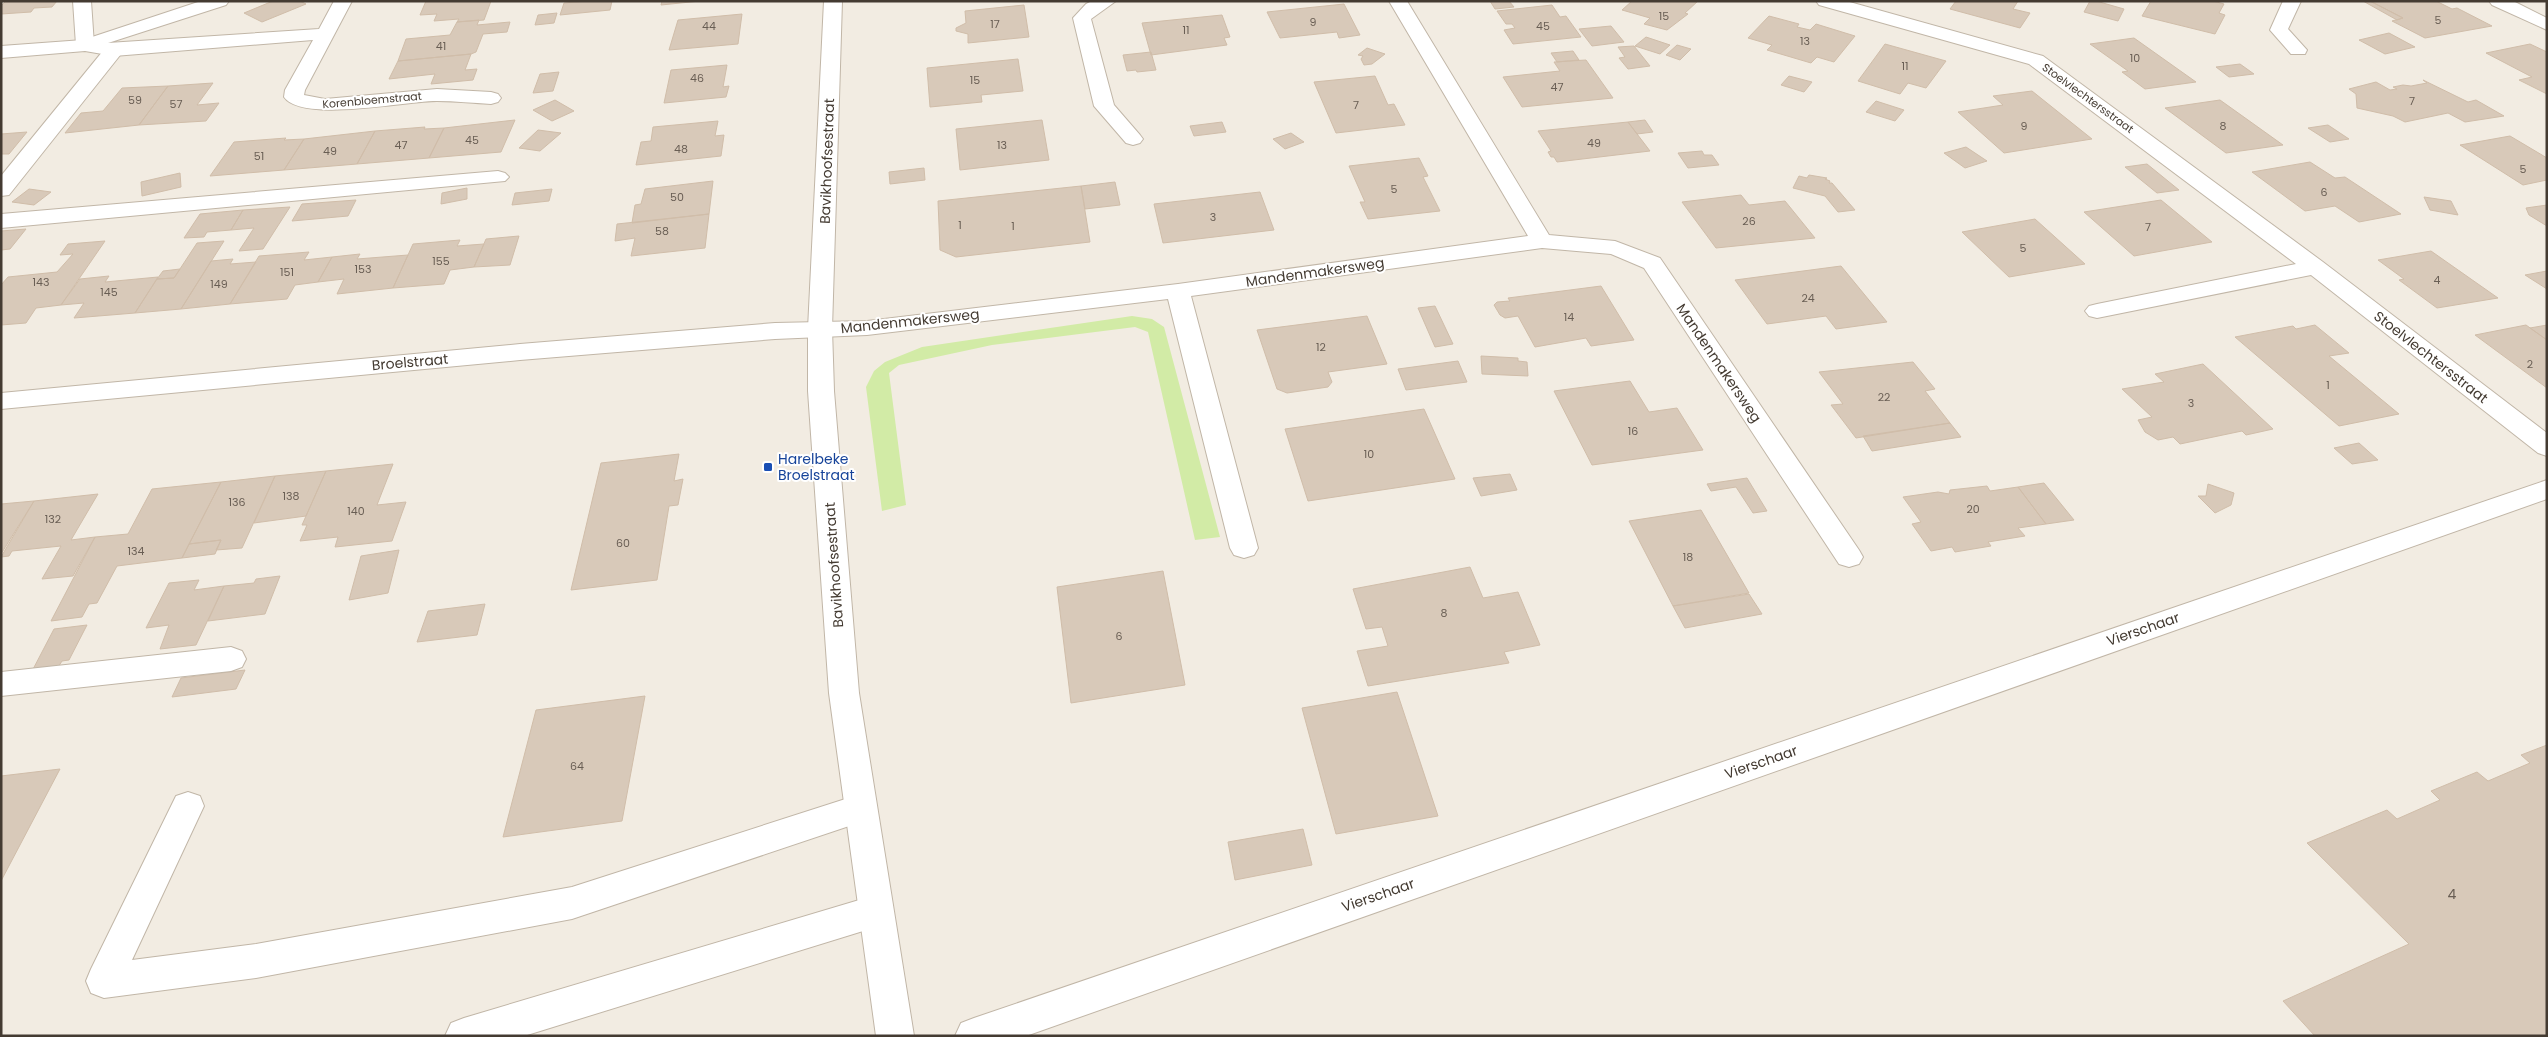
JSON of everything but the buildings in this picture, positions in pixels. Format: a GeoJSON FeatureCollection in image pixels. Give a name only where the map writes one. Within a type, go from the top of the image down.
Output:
{"type":"FeatureCollection","features":[{"type":"Feature","properties":{"kind":"street"},"geometry":{"type":"LineString","coordinates":[[82,1],[86,46]]}},
{"type":"Feature","properties":{"kind":"street"},"geometry":{"type":"LineString","coordinates":[[86,46],[220,1]]}},
{"type":"Feature","properties":{"kind":"street","name":"Korenbloemstraat"},"geometry":{"type":"LineString","coordinates":[[343,1],[294,90],[294,97],[298,100],[325,105],[438,95],[491,98]]}},
{"type":"Feature","properties":{"kind":"street","name":"Bavikhoofsestraat"},"geometry":{"type":"LineString","coordinates":[[832,1],[820,329],[821,391],[844,694],[895,1036]]}},
{"type":"Feature","properties":{"kind":"street"},"geometry":{"type":"LineString","coordinates":[[1107,1],[1092,8],[1082,18],[1104,106],[1133,139]]}},
{"type":"Feature","properties":{"kind":"street"},"geometry":{"type":"LineString","coordinates":[[1398,1],[1542,242]]}},
{"type":"Feature","properties":{"kind":"street","name":"Stoelvlechtersstraat"},"geometry":{"type":"LineString","coordinates":[[1825,1],[2036,60],[2063,78],[2315,267],[2547,447]]}},
{"type":"Feature","properties":{"kind":"street"},"geometry":{"type":"LineString","coordinates":[[2292,1],[2279,30],[2298,50]]}},
{"type":"Feature","properties":{"kind":"street"},"geometry":{"type":"LineString","coordinates":[[2498,1],[2547,25]]}},
{"type":"Feature","properties":{"kind":"street"},"geometry":{"type":"LineString","coordinates":[[1,52],[86,46],[114,50],[324,34]]}},
{"type":"Feature","properties":{"kind":"street"},"geometry":{"type":"LineString","coordinates":[[1,190],[114,50]]}},
{"type":"Feature","properties":{"kind":"street"},"geometry":{"type":"LineString","coordinates":[[1,222],[498,177]]}},
{"type":"Feature","properties":{"kind":"street","name":"Mandenmakersweg"},"geometry":{"type":"LineString","coordinates":[[820,329],[867,328],[1178,291],[1542,242],[1615,248],[1652,263],[1849,557]]}},
{"type":"Feature","properties":{"kind":"street"},"geometry":{"type":"LineString","coordinates":[[2097,310],[2315,267]]}},
{"type":"Feature","properties":{"kind":"street"},"geometry":{"type":"LineString","coordinates":[[1178,291],[1244,548]]}},
{"type":"Feature","properties":{"kind":"street","name":"Broelstraat"},"geometry":{"type":"LineString","coordinates":[[3,403],[520,352],[820,329]]}},
{"type":"Feature","properties":{"kind":"street","name":"Vierschaar"},"geometry":{"type":"LineString","coordinates":[[974,1036],[2547,488]]}},
{"type":"Feature","properties":{"kind":"street"},"geometry":{"type":"LineString","coordinates":[[1,684],[231,659]]}},
{"type":"Feature","properties":{"kind":"street"},"geometry":{"type":"LineString","coordinates":[[188,806],[104,981],[256,961],[572,903],[861,808]]}},
{"type":"Feature","properties":{"kind":"street"},"geometry":{"type":"LineString","coordinates":[[464,1036],[876,911]]}},
{"type":"Feature","properties":{"kind":"green space"},"geometry":{"type":"Polygon","coordinates":[[[1132,316],[1152,319],[1164,327],[1220,537],[1195,540],[1148,332],[1135,327],[992,345],[899,365],[889,373],[906,505],[882,511],[866,387],[874,371],[885,362],[922,347],[1132,316]]]}},
{"type":"Feature","properties":{"kind":"place","name":"Harelbeke Broelstraat"},"geometry":{"type":"Point","coordinates":[768,467]}}]}
